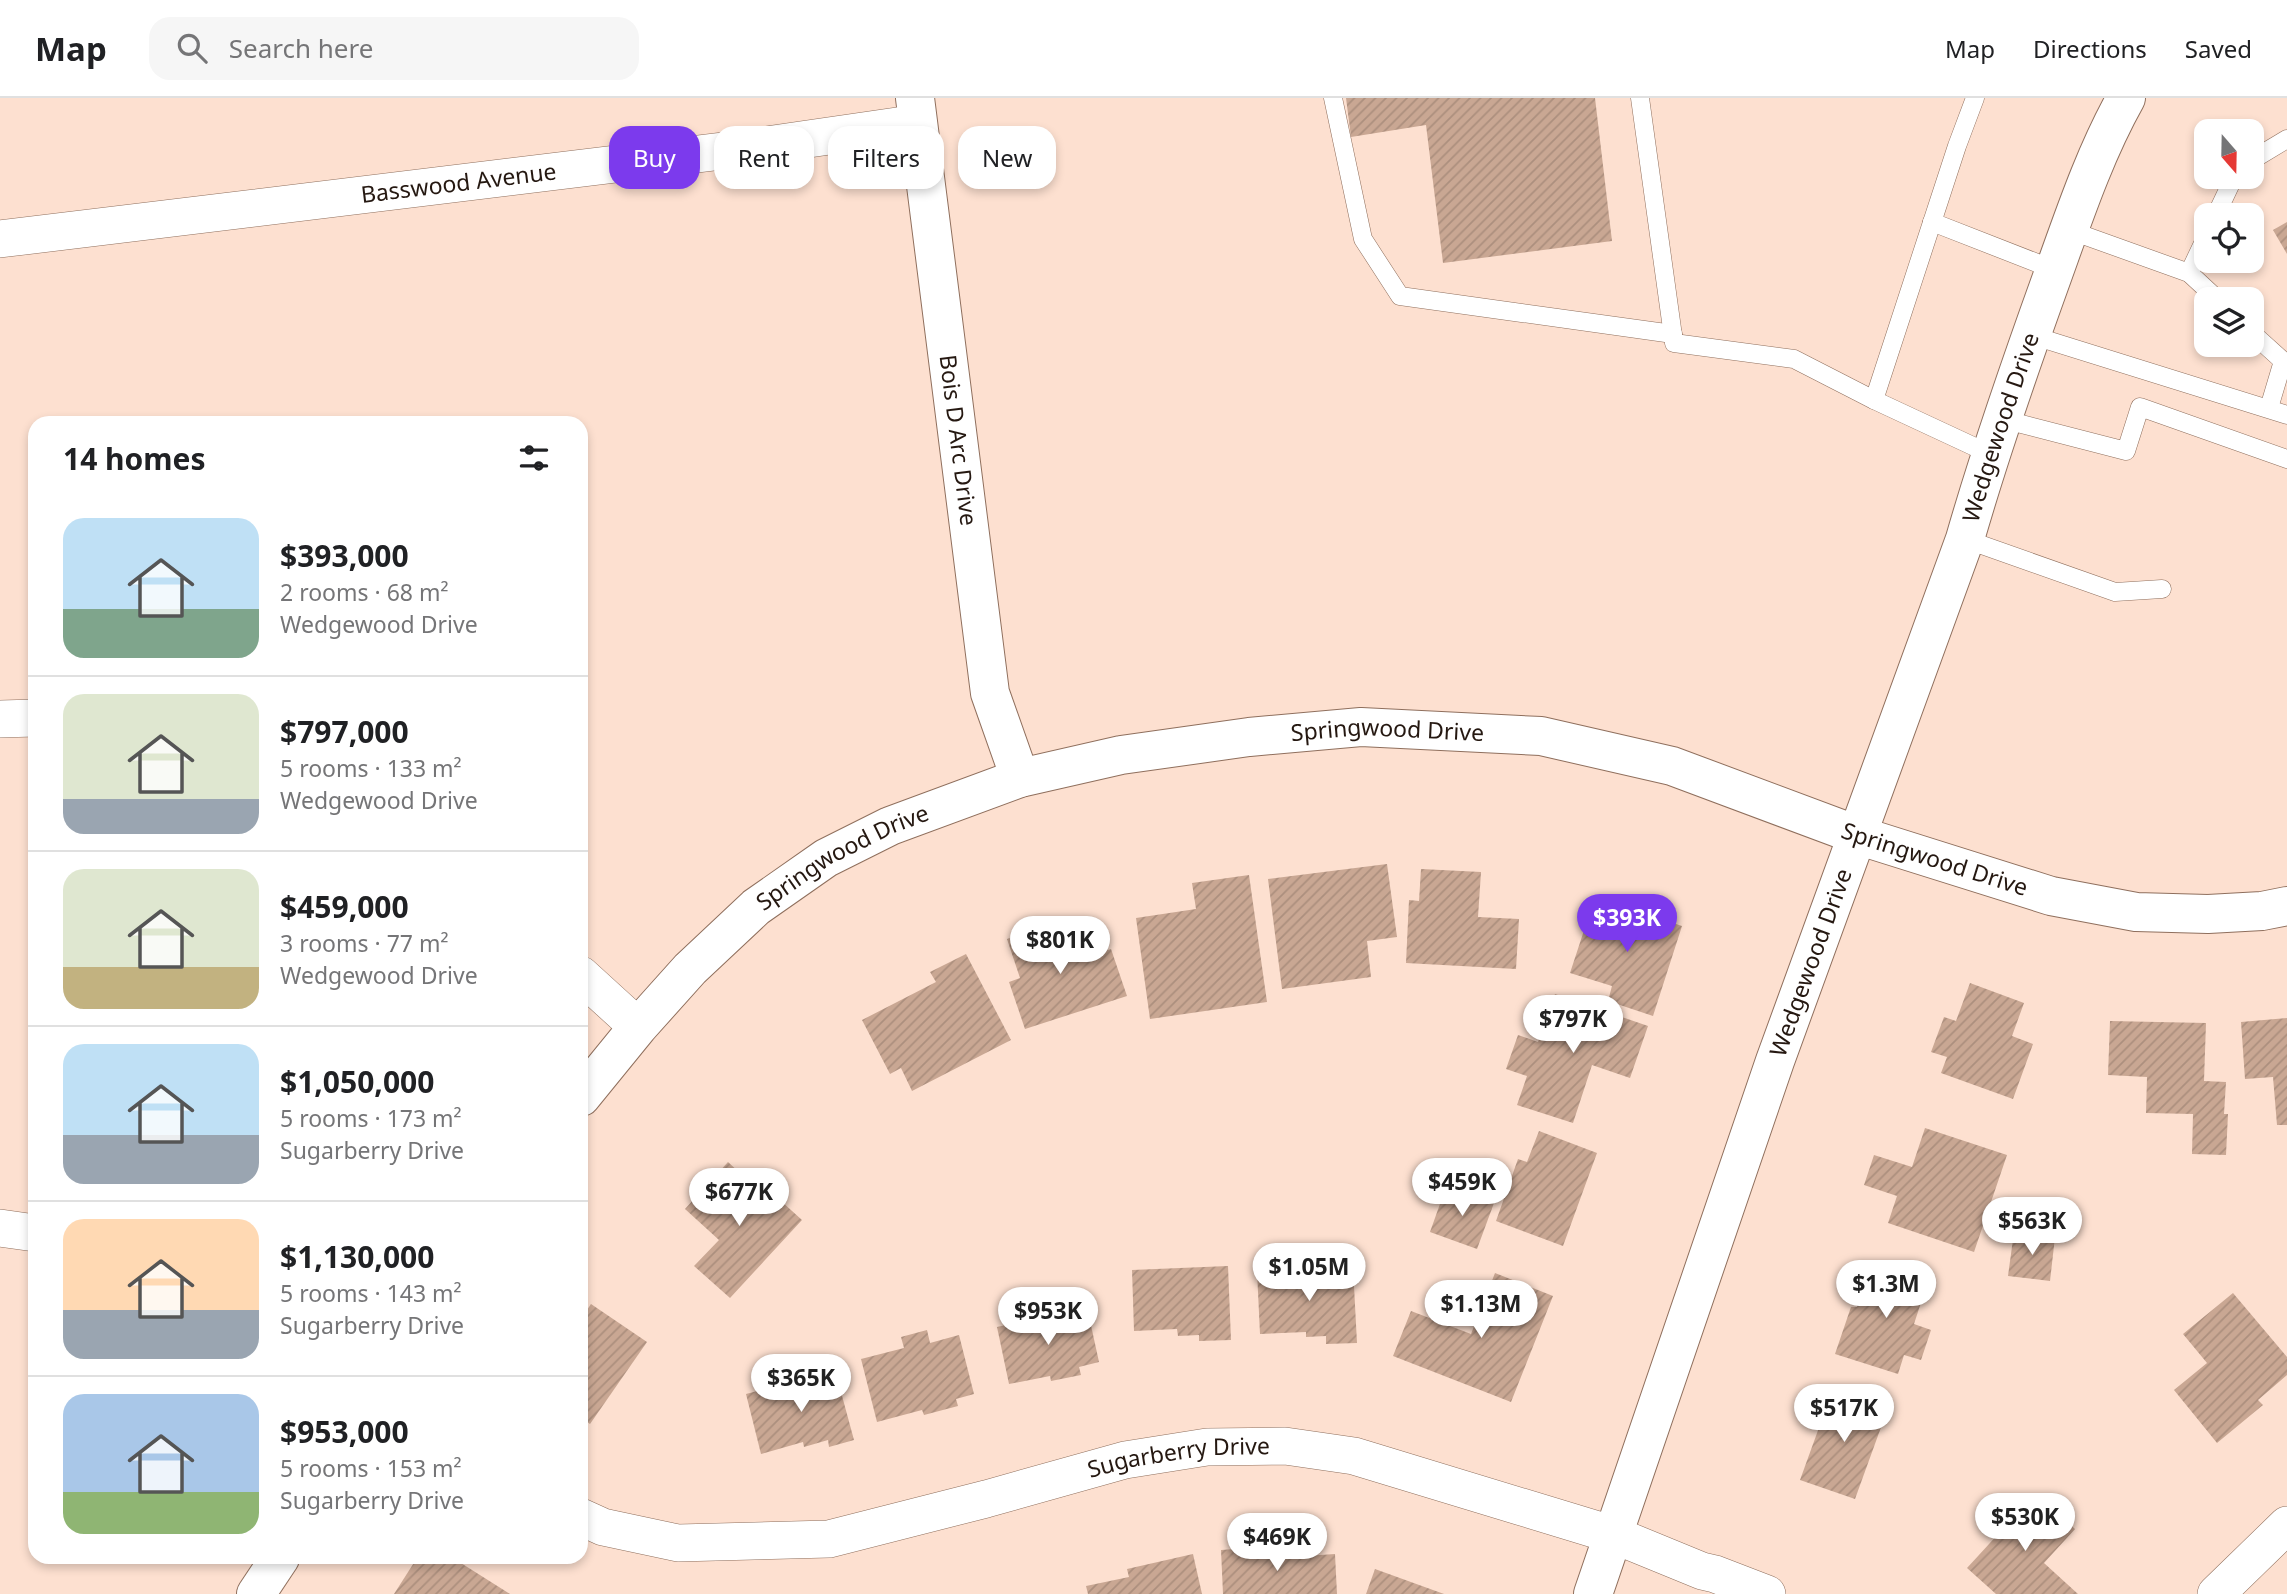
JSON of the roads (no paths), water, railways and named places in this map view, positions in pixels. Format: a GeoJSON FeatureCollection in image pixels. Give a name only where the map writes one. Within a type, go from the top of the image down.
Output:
{"type":"FeatureCollection","features":[{"type":"Feature","properties":{"kind":"street","name":"Wedgewood Drive"},"geometry":{"type":"LineString","coordinates":[[1593,1594],[1775,1062],[1965,539],[1996,436],[2054,270],[2100,151],[2126,98]]}},
{"type":"Feature","properties":{"kind":"street","name":"Basswood Avenue"},"geometry":{"type":"LineString","coordinates":[[0,239],[733,150],[916,111]]}},
{"type":"Feature","properties":{"kind":"street","name":"Bois D Arc Drive"},"geometry":{"type":"LineString","coordinates":[[916,111],[990,693],[1020,778]]}},
{"type":"Feature","properties":{"kind":"street"},"geometry":{"type":"LineString","coordinates":[[0,719],[28,718]]}},
{"type":"Feature","properties":{"kind":"street","name":"Springwood Drive"},"geometry":{"type":"LineString","coordinates":[[588,1088],[690,969],[756,907],[826,858],[890,826],[1020,778],[1121,755],[1249,737],[1361,727],[1541,736],[1672,766],[1857,835],[2051,896],[2136,912],[2208,914],[2262,911],[2287,906]]}},
{"type":"Feature","properties":{"kind":"street"},"geometry":{"type":"LineString","coordinates":[[588,981],[638,1027]]}},
{"type":"Feature","properties":{"kind":"street"},"geometry":{"type":"LineString","coordinates":[[0,1228],[28,1232]]}},
{"type":"Feature","properties":{"kind":"street","name":"Sugarberry Drive"},"geometry":{"type":"LineString","coordinates":[[588,1520],[603,1527],[678,1543],[829,1539],[1125,1460],[1207,1447],[1284,1446],[1354,1456],[1614,1535],[1767,1594]]}},
{"type":"Feature","properties":{"kind":"street"},"geometry":{"type":"LineString","coordinates":[[2216,1594],[2287,1525]]}},
{"type":"Feature","properties":{"kind":"street"},"geometry":{"type":"LineString","coordinates":[[257,1594],[276,1564]]}},
{"type":"Feature","properties":{"kind":"lane"},"geometry":{"type":"LineString","coordinates":[[1333,98],[1363,239],[1400,296],[1673,334]]}},
{"type":"Feature","properties":{"kind":"lane"},"geometry":{"type":"LineString","coordinates":[[1640,98],[1674,343],[1794,359],[1874,400],[1996,436],[2126,451],[2140,407],[2287,459]]}},
{"type":"Feature","properties":{"kind":"lane"},"geometry":{"type":"LineString","coordinates":[[1874,400],[1975,98]]}},
{"type":"Feature","properties":{"kind":"lane"},"geometry":{"type":"LineString","coordinates":[[2264,153],[2287,139]]}},
{"type":"Feature","properties":{"kind":"lane"},"geometry":{"type":"LineString","coordinates":[[1932,222],[2054,270]]}},
{"type":"Feature","properties":{"kind":"lane"},"geometry":{"type":"LineString","coordinates":[[2069,230],[2189,273],[2204,287]]}},
{"type":"Feature","properties":{"kind":"lane"},"geometry":{"type":"LineString","coordinates":[[2189,273],[2194,262]]}},
{"type":"Feature","properties":{"kind":"lane"},"geometry":{"type":"LineString","coordinates":[[2031,335],[2287,415]]}},
{"type":"Feature","properties":{"kind":"lane"},"geometry":{"type":"LineString","coordinates":[[2264,343],[2285,362],[2269,408]]}},
{"type":"Feature","properties":{"kind":"lane"},"geometry":{"type":"LineString","coordinates":[[1965,539],[2115,592],[2162,589]]}}]}
